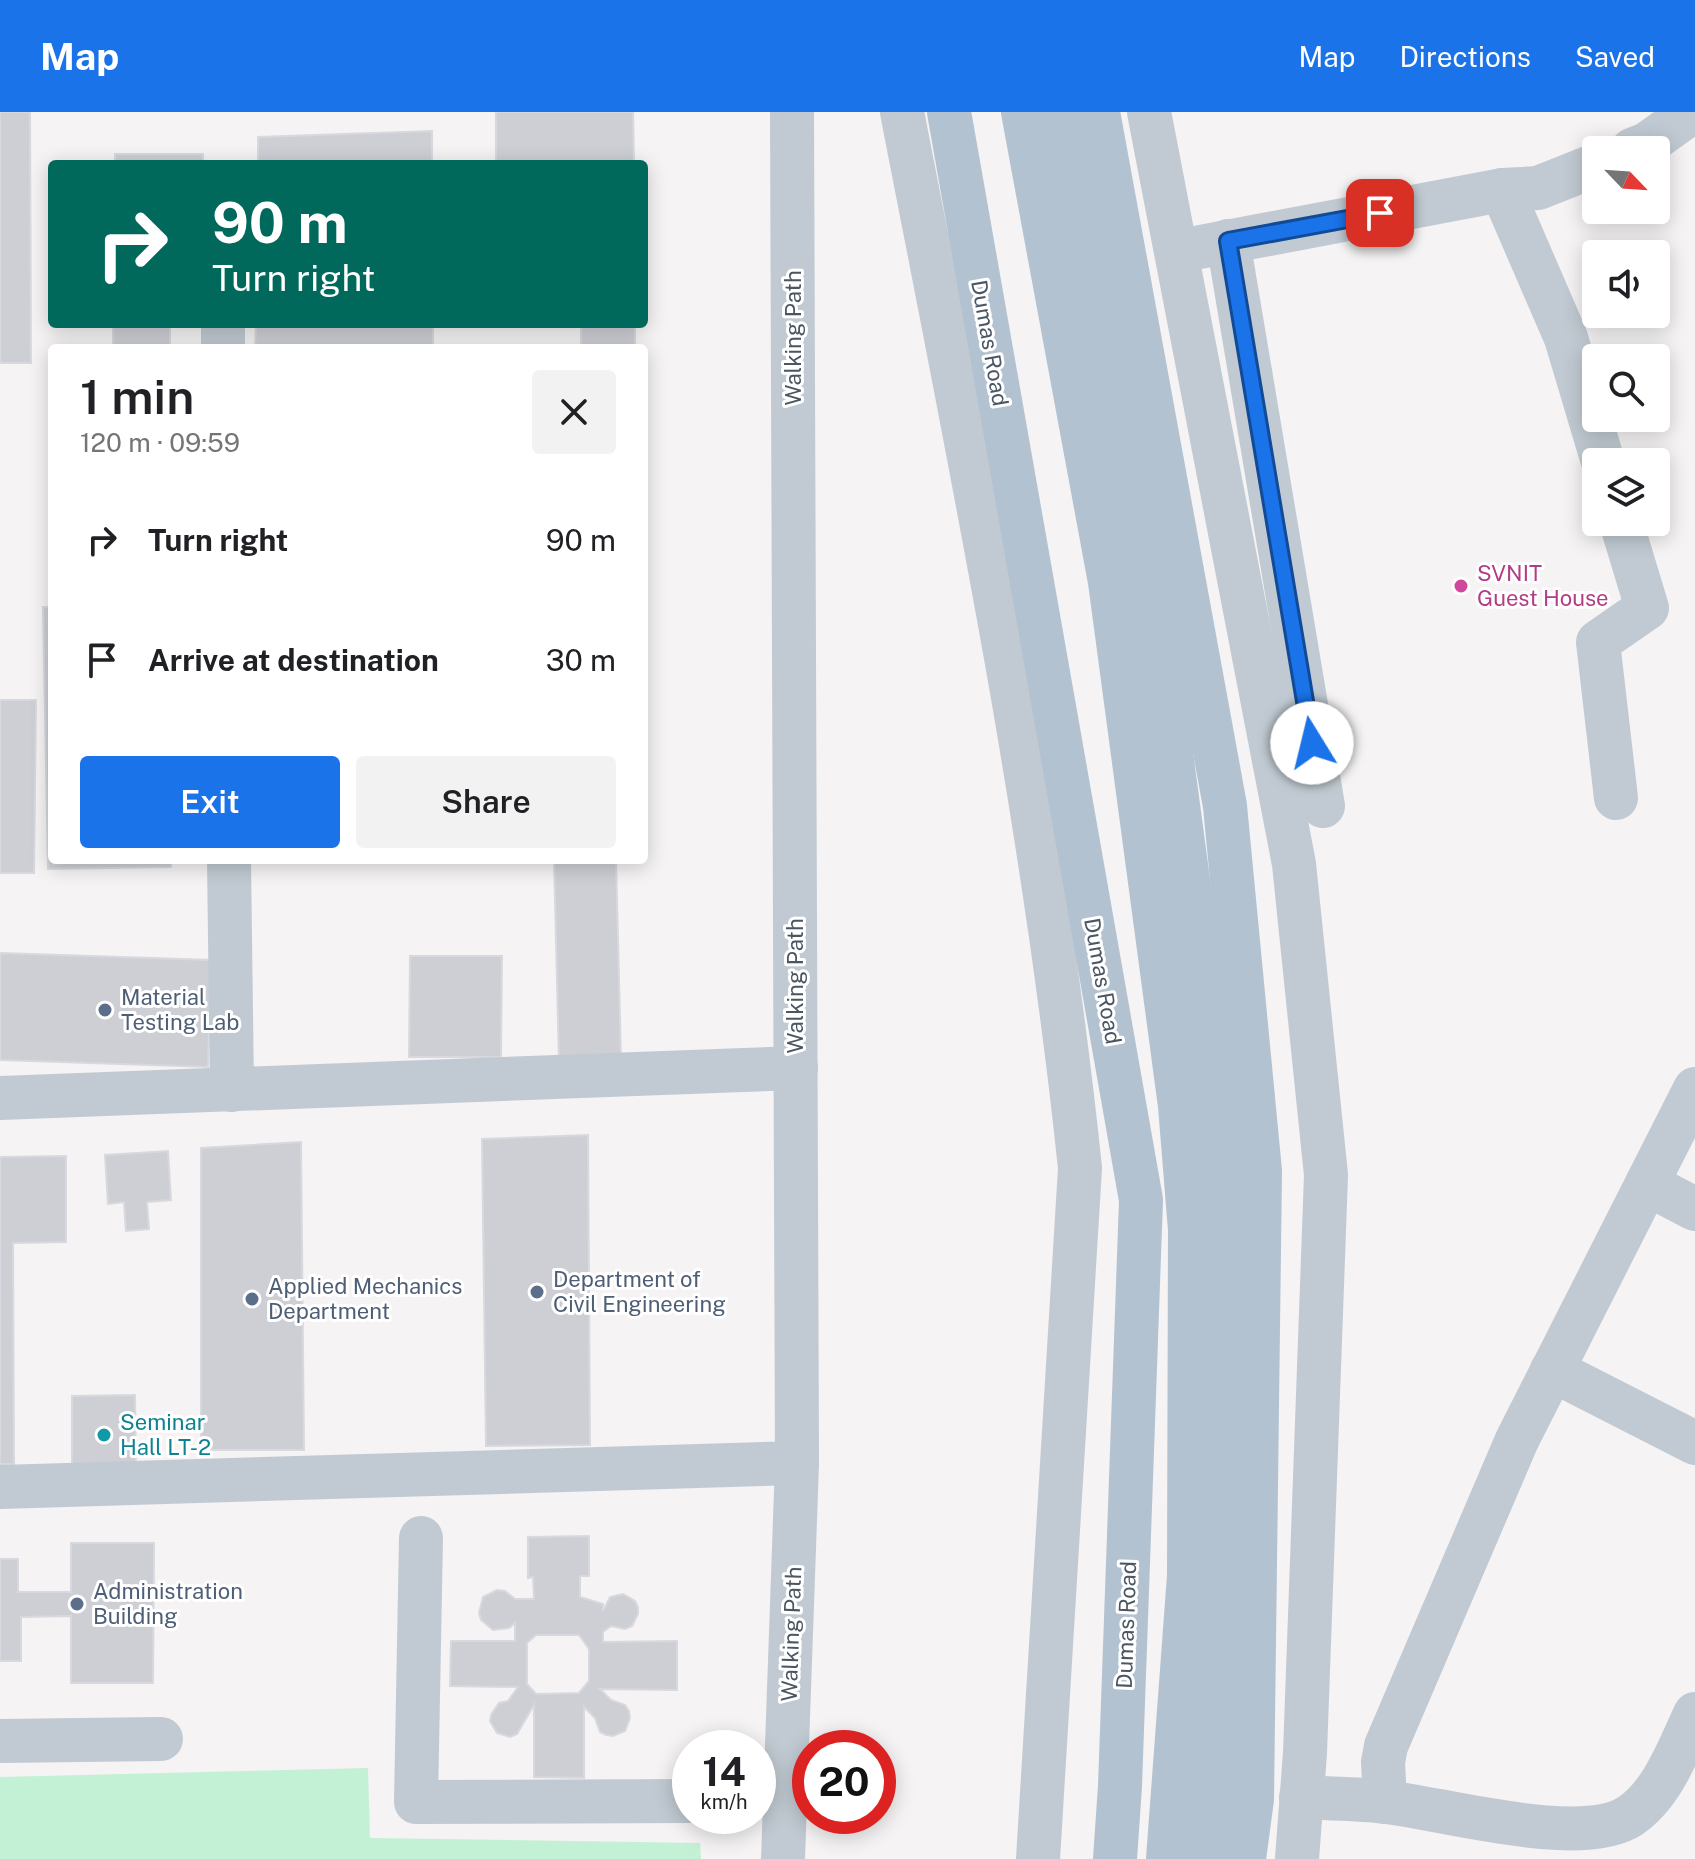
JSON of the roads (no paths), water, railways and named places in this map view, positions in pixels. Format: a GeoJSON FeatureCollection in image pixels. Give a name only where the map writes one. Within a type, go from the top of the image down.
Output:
{"type":"FeatureCollection","features":[{"type":"Feature","properties":{"kind":"main road","name":"Dumas Road"},"geometry":{"type":"LineString","coordinates":[[949,112],[1141,1200],[1115,1859]]}},
{"type":"Feature","properties":{"kind":"main road"},"geometry":{"type":"LineString","coordinates":[[1023,112],[1110,582],[1180,1106],[1190,1230],[1189,1576],[1168,1859]]}},
{"type":"Feature","properties":{"kind":"main road"},"geometry":{"type":"LineString","coordinates":[[1061,112],[1134,477],[1214,1074],[1225,1288],[1222,1582],[1208,1859]]}},
{"type":"Feature","properties":{"kind":"main road"},"geometry":{"type":"LineString","coordinates":[[1098,112],[1225,806],[1260,1171],[1252,1799],[1244,1859]]}},
{"type":"Feature","properties":{"kind":"street","name":"Walking Path"},"geometry":{"type":"LineString","coordinates":[[776,1747],[797,1463],[792,112]]}},
{"type":"Feature","properties":{"kind":"street"},"geometry":{"type":"LineString","coordinates":[[902,112],[983,533],[1035,837],[1069,1056],[1080,1168],[1038,1859]]}},
{"type":"Feature","properties":{"kind":"street"},"geometry":{"type":"LineString","coordinates":[[1149,112],[1294,864],[1326,1175],[1305,1753],[1297,1859]]}},
{"type":"Feature","properties":{"kind":"street"},"geometry":{"type":"LineString","coordinates":[[1658,136],[1692,112]]}},
{"type":"Feature","properties":{"kind":"street"},"geometry":{"type":"LineString","coordinates":[[1175,252],[1502,190],[1538,188],[1582,171]]}},
{"type":"Feature","properties":{"kind":"street"},"geometry":{"type":"LineString","coordinates":[[1502,190],[1566,338],[1599,448]]}},
{"type":"Feature","properties":{"kind":"street"},"geometry":{"type":"LineString","coordinates":[[1228,241],[1323,806]]}},
{"type":"Feature","properties":{"kind":"street"},"geometry":{"type":"LineString","coordinates":[[1616,798],[1598,642],[1647,608],[1625,536]]}},
{"type":"Feature","properties":{"kind":"street"},"geometry":{"type":"LineString","coordinates":[[229,864],[232,1090]]}},
{"type":"Feature","properties":{"kind":"street"},"geometry":{"type":"LineString","coordinates":[[0,1098],[796,1068]]}},
{"type":"Feature","properties":{"kind":"street"},"geometry":{"type":"LineString","coordinates":[[1385,1802],[1383,1762],[1386,1746],[1517,1440],[1695,1089]]}},
{"type":"Feature","properties":{"kind":"street"},"geometry":{"type":"LineString","coordinates":[[1647,1184],[1695,1209]]}},
{"type":"Feature","properties":{"kind":"street"},"geometry":{"type":"LineString","coordinates":[[1552,1370],[1695,1443]]}},
{"type":"Feature","properties":{"kind":"street"},"geometry":{"type":"LineString","coordinates":[[0,1487],[797,1463]]}},
{"type":"Feature","properties":{"kind":"street"},"geometry":{"type":"LineString","coordinates":[[421,1538],[416,1802],[672,1801]]}},
{"type":"Feature","properties":{"kind":"street"},"geometry":{"type":"LineString","coordinates":[[1301,1797],[1385,1802],[1554,1829],[1595,1829],[1630,1816],[1654,1793],[1694,1719]]}},
{"type":"Feature","properties":{"kind":"street"},"geometry":{"type":"LineString","coordinates":[[0,1741],[161,1739]]}},
{"type":"Feature","properties":{"kind":"street","name":"Walking Path"},"geometry":{"type":"LineString","coordinates":[[776,1822],[783,1859]]}},
{"type":"Feature","properties":{"kind":"place","name":"SVNIT Guest House"},"geometry":{"type":"Point","coordinates":[1461,586]}},
{"type":"Feature","properties":{"kind":"place","name":"Material Testing Lab"},"geometry":{"type":"Point","coordinates":[105,1010]}},
{"type":"Feature","properties":{"kind":"place","name":"Department of Civil Engineering"},"geometry":{"type":"Point","coordinates":[537,1292]}},
{"type":"Feature","properties":{"kind":"place","name":"Applied Mechanics Department"},"geometry":{"type":"Point","coordinates":[252,1299]}},
{"type":"Feature","properties":{"kind":"place","name":"Seminar Hall LT-2"},"geometry":{"type":"Point","coordinates":[104,1435]}},
{"type":"Feature","properties":{"kind":"place","name":"Administration Building"},"geometry":{"type":"Point","coordinates":[77,1604]}}]}
